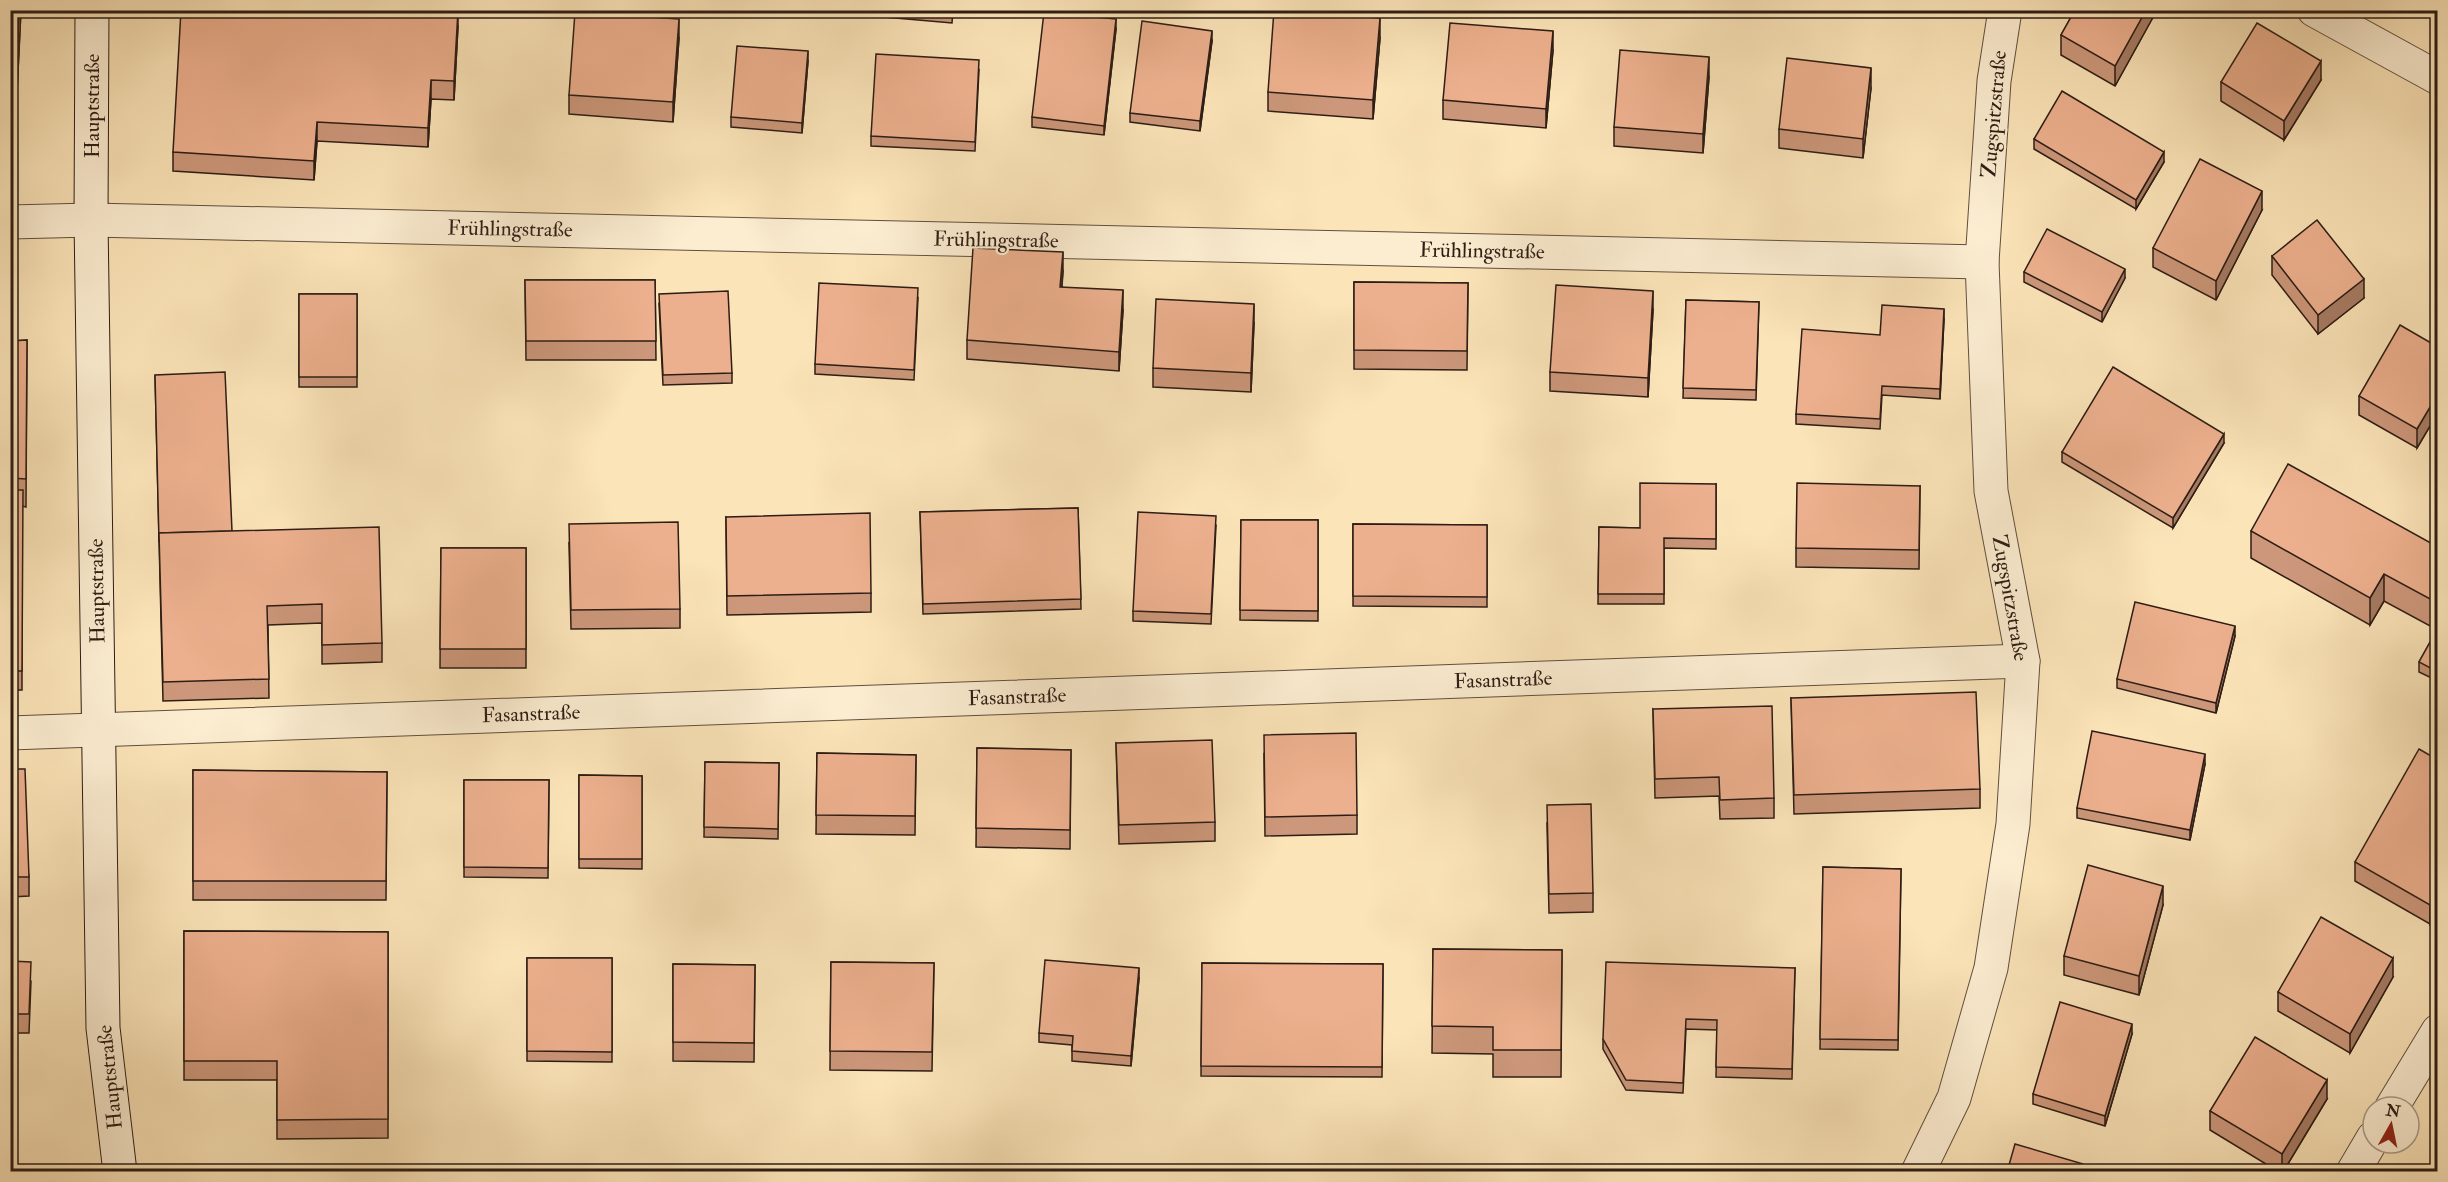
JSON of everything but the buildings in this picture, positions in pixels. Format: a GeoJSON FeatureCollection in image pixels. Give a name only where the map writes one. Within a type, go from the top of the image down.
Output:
{"type":"FeatureCollection","features":[{"type":"Feature","properties":{"kind":"street","name":"Hauptstraße"},"geometry":{"type":"LineString","coordinates":[[92,10],[91,220],[103,1028],[120,1172]]}},
{"type":"Feature","properties":{"kind":"street","name":"Zugspitzstraße"},"geometry":{"type":"LineString","coordinates":[[1918,1172],[1954,1098],[1991,968],[2013,824],[2023,661],[1991,491],[1982,262],[1994,81],[2005,10]]}},
{"type":"Feature","properties":{"kind":"street"},"geometry":{"type":"LineString","coordinates":[[2314,10],[2438,78]]}},
{"type":"Feature","properties":{"kind":"street","name":"Frühlingstraße"},"geometry":{"type":"LineString","coordinates":[[10,222],[91,220],[1982,262]]}},
{"type":"Feature","properties":{"kind":"street","name":"Fasanstraße"},"geometry":{"type":"LineString","coordinates":[[10,733],[2023,661]]}},
{"type":"Feature","properties":{"kind":"street"},"geometry":{"type":"LineString","coordinates":[[2398,1095],[2438,1030]]}},
{"type":"Feature","properties":{"kind":"street"},"geometry":{"type":"LineString","coordinates":[[2353,1172],[2363,1155]]}}]}
